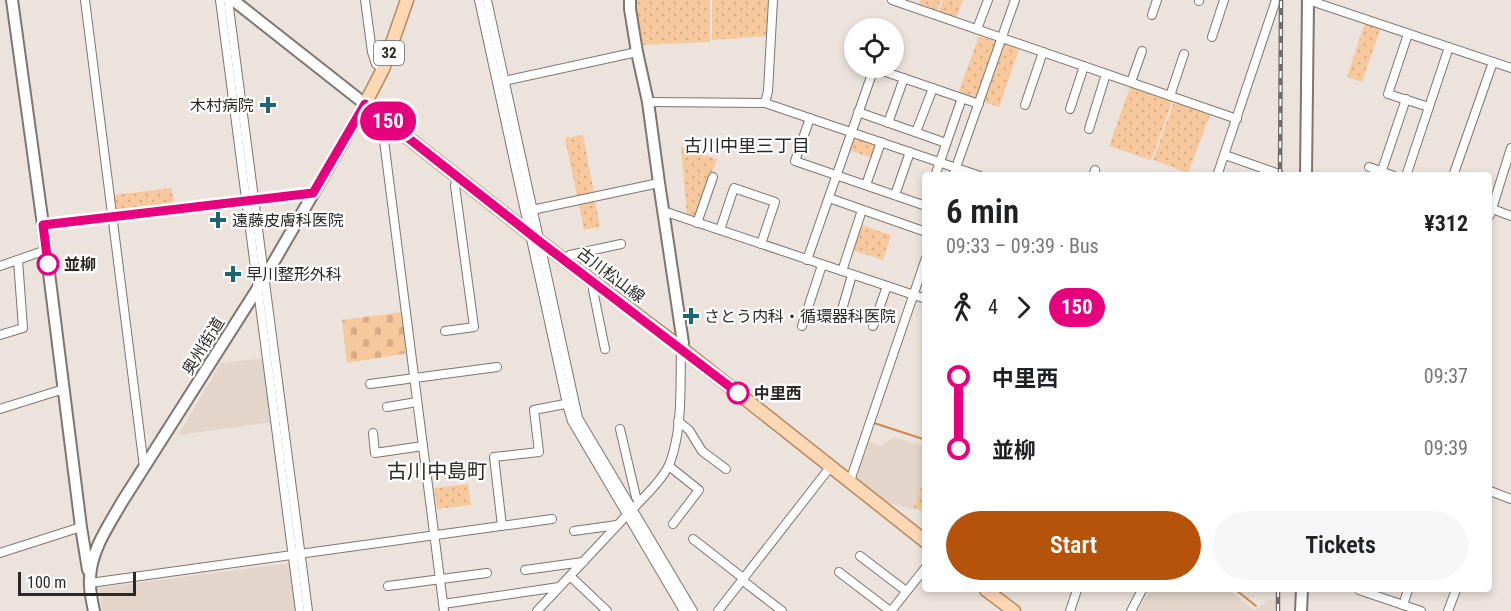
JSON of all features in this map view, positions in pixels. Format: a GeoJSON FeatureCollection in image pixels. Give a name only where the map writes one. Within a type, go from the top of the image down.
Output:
{"type":"FeatureCollection","features":[{"type":"Feature","properties":{"kind":"main road","name":"32"},"geometry":{"type":"LineString","coordinates":[[365,104],[383,69],[406,0]]}},
{"type":"Feature","properties":{"kind":"main road","name":"古川松山線"},"geometry":{"type":"LineString","coordinates":[[365,104],[565,261],[681,348],[922,539]]}},
{"type":"Feature","properties":{"kind":"main road"},"geometry":{"type":"LineString","coordinates":[[989,592],[1014,611]]}},
{"type":"Feature","properties":{"kind":"street"},"geometry":{"type":"LineString","coordinates":[[12,0],[90,581],[552,519]]}},
{"type":"Feature","properties":{"kind":"street"},"geometry":{"type":"LineString","coordinates":[[85,0],[144,467]]}},
{"type":"Feature","properties":{"kind":"street"},"geometry":{"type":"LineString","coordinates":[[220,0],[250,201],[264,277],[274,382],[296,554],[300,611]]}},
{"type":"Feature","properties":{"kind":"street"},"geometry":{"type":"LineString","coordinates":[[228,0],[250,201],[257,289],[274,382]]}},
{"type":"Feature","properties":{"kind":"street"},"geometry":{"type":"LineString","coordinates":[[233,0],[365,104]]}},
{"type":"Feature","properties":{"kind":"street"},"geometry":{"type":"LineString","coordinates":[[365,0],[372,52],[376,64],[383,69]]}},
{"type":"Feature","properties":{"kind":"street"},"geometry":{"type":"LineString","coordinates":[[479,0],[497,65],[570,403],[630,512],[693,611]]}},
{"type":"Feature","properties":{"kind":"street"},"geometry":{"type":"LineString","coordinates":[[487,0],[497,65],[504,81],[507,111]]}},
{"type":"Feature","properties":{"kind":"street"},"geometry":{"type":"LineString","coordinates":[[537,611],[663,475],[669,466],[674,449],[683,343],[648,102],[637,52],[630,0]]}},
{"type":"Feature","properties":{"kind":"street"},"geometry":{"type":"LineString","coordinates":[[765,103],[768,91],[773,0]]}},
{"type":"Feature","properties":{"kind":"street"},"geometry":{"type":"LineString","coordinates":[[892,0],[1237,119]]}},
{"type":"Feature","properties":{"kind":"street"},"geometry":{"type":"LineString","coordinates":[[977,29],[988,0]]}},
{"type":"Feature","properties":{"kind":"street"},"geometry":{"type":"LineString","coordinates":[[648,102],[765,103],[940,162],[955,172],[1015,0]]}},
{"type":"Feature","properties":{"kind":"street"},"geometry":{"type":"LineString","coordinates":[[1152,15],[1157,0]]}},
{"type":"Feature","properties":{"kind":"street"},"geometry":{"type":"LineString","coordinates":[[1212,37],[1224,0]]}},
{"type":"Feature","properties":{"kind":"street"},"geometry":{"type":"LineString","coordinates":[[1219,172],[1276,0]]}},
{"type":"Feature","properties":{"kind":"street"},"geometry":{"type":"LineString","coordinates":[[1306,172],[1308,0],[1511,68]]}},
{"type":"Feature","properties":{"kind":"street"},"geometry":{"type":"LineString","coordinates":[[1408,34],[1388,93],[1429,107]]}},
{"type":"Feature","properties":{"kind":"street"},"geometry":{"type":"LineString","coordinates":[[1407,172],[1449,47]]}},
{"type":"Feature","properties":{"kind":"street"},"geometry":{"type":"LineString","coordinates":[[1131,82],[1142,51]]}},
{"type":"Feature","properties":{"kind":"street"},"geometry":{"type":"LineString","coordinates":[[504,81],[637,52]]}},
{"type":"Feature","properties":{"kind":"street"},"geometry":{"type":"LineString","coordinates":[[1025,105],[1043,52]]}},
{"type":"Feature","properties":{"kind":"street"},"geometry":{"type":"LineString","coordinates":[[1170,96],[1184,54]]}},
{"type":"Feature","properties":{"kind":"street"},"geometry":{"type":"LineString","coordinates":[[1454,172],[1493,62]]}},
{"type":"Feature","properties":{"kind":"street"},"geometry":{"type":"LineString","coordinates":[[1070,109],[1084,66]]}},
{"type":"Feature","properties":{"kind":"street"},"geometry":{"type":"LineString","coordinates":[[1089,129],[1106,74]]}},
{"type":"Feature","properties":{"kind":"street"},"geometry":{"type":"LineString","coordinates":[[807,260],[870,78]]}},
{"type":"Feature","properties":{"kind":"street"},"geometry":{"type":"LineString","coordinates":[[888,123],[904,78],[978,104]]}},
{"type":"Feature","properties":{"kind":"street"},"geometry":{"type":"LineString","coordinates":[[916,132],[933,88]]}},
{"type":"Feature","properties":{"kind":"street"},"geometry":{"type":"LineString","coordinates":[[936,172],[962,98]]}},
{"type":"Feature","properties":{"kind":"street"},"geometry":{"type":"LineString","coordinates":[[1381,172],[1406,99]]}},
{"type":"Feature","properties":{"kind":"street","name":"奥州街道"},"geometry":{"type":"LineString","coordinates":[[94,611],[90,581],[95,554],[101,539],[257,289],[365,104]]}},
{"type":"Feature","properties":{"kind":"street"},"geometry":{"type":"LineString","coordinates":[[858,112],[946,142]]}},
{"type":"Feature","properties":{"kind":"street"},"geometry":{"type":"LineString","coordinates":[[380,115],[444,607],[560,587]]}},
{"type":"Feature","properties":{"kind":"street"},"geometry":{"type":"LineString","coordinates":[[810,118],[795,161],[922,204]]}},
{"type":"Feature","properties":{"kind":"street"},"geometry":{"type":"LineString","coordinates":[[866,185],[881,142]]}},
{"type":"Feature","properties":{"kind":"street"},"geometry":{"type":"LineString","coordinates":[[1492,205],[1511,148]]}},
{"type":"Feature","properties":{"kind":"street"},"geometry":{"type":"LineString","coordinates":[[895,195],[910,152]]}},
{"type":"Feature","properties":{"kind":"street"},"geometry":{"type":"LineString","coordinates":[[1225,155],[1273,172]]}},
{"type":"Feature","properties":{"kind":"street"},"geometry":{"type":"LineString","coordinates":[[1369,167],[1379,172]]}},
{"type":"Feature","properties":{"kind":"street"},"geometry":{"type":"LineString","coordinates":[[445,331],[474,327],[455,186],[457,176]]}},
{"type":"Feature","properties":{"kind":"street"},"geometry":{"type":"LineString","coordinates":[[697,223],[713,177]]}},
{"type":"Feature","properties":{"kind":"street"},"geometry":{"type":"LineString","coordinates":[[532,210],[659,183]]}},
{"type":"Feature","properties":{"kind":"street"},"geometry":{"type":"LineString","coordinates":[[720,230],[734,188],[775,202],[761,244]]}},
{"type":"Feature","properties":{"kind":"street"},"geometry":{"type":"LineString","coordinates":[[43,225],[313,193]]}},
{"type":"Feature","properties":{"kind":"street"},"geometry":{"type":"LineString","coordinates":[[525,193],[532,210],[535,237],[570,403]]}},
{"type":"Feature","properties":{"kind":"street"},"geometry":{"type":"LineString","coordinates":[[828,198],[922,230]]}},
{"type":"Feature","properties":{"kind":"street"},"geometry":{"type":"LineString","coordinates":[[842,271],[862,210]]}},
{"type":"Feature","properties":{"kind":"street"},"geometry":{"type":"LineString","coordinates":[[663,211],[922,298]]}},
{"type":"Feature","properties":{"kind":"street"},"geometry":{"type":"LineString","coordinates":[[1492,211],[1511,216]]}},
{"type":"Feature","properties":{"kind":"street"},"geometry":{"type":"LineString","coordinates":[[565,261],[570,255],[621,244]]}},
{"type":"Feature","properties":{"kind":"street"},"geometry":{"type":"LineString","coordinates":[[0,266],[46,250]]}},
{"type":"Feature","properties":{"kind":"street"},"geometry":{"type":"LineString","coordinates":[[0,335],[23,328],[18,260]]}},
{"type":"Feature","properties":{"kind":"street"},"geometry":{"type":"LineString","coordinates":[[802,326],[822,265]]}},
{"type":"Feature","properties":{"kind":"street"},"geometry":{"type":"LineString","coordinates":[[850,481],[922,270]]}},
{"type":"Feature","properties":{"kind":"street"},"geometry":{"type":"LineString","coordinates":[[841,313],[852,275]]}},
{"type":"Feature","properties":{"kind":"street"},"geometry":{"type":"LineString","coordinates":[[594,283],[592,290],[605,349]]}},
{"type":"Feature","properties":{"kind":"street"},"geometry":{"type":"LineString","coordinates":[[873,326],[886,286]]}},
{"type":"Feature","properties":{"kind":"street"},"geometry":{"type":"LineString","coordinates":[[370,384],[497,367]]}},
{"type":"Feature","properties":{"kind":"street"},"geometry":{"type":"LineString","coordinates":[[0,409],[64,389]]}},
{"type":"Feature","properties":{"kind":"street"},"geometry":{"type":"LineString","coordinates":[[387,407],[417,402]]}},
{"type":"Feature","properties":{"kind":"street"},"geometry":{"type":"LineString","coordinates":[[502,526],[494,457],[539,452],[534,410],[570,403]]}},
{"type":"Feature","properties":{"kind":"street"},"geometry":{"type":"LineString","coordinates":[[678,421],[689,430],[702,450],[726,469]]}},
{"type":"Feature","properties":{"kind":"street"},"geometry":{"type":"LineString","coordinates":[[620,429],[639,502]]}},
{"type":"Feature","properties":{"kind":"street"},"geometry":{"type":"LineString","coordinates":[[372,433],[375,453],[423,446]]}},
{"type":"Feature","properties":{"kind":"street"},"geometry":{"type":"LineString","coordinates":[[669,466],[699,490],[673,524]]}},
{"type":"Feature","properties":{"kind":"street"},"geometry":{"type":"LineString","coordinates":[[718,611],[831,466]]}},
{"type":"Feature","properties":{"kind":"street"},"geometry":{"type":"LineString","coordinates":[[1492,493],[1511,499]]}},
{"type":"Feature","properties":{"kind":"street"},"geometry":{"type":"LineString","coordinates":[[630,512],[684,611]]}},
{"type":"Feature","properties":{"kind":"street"},"geometry":{"type":"LineString","coordinates":[[574,531],[617,525]]}},
{"type":"Feature","properties":{"kind":"street"},"geometry":{"type":"LineString","coordinates":[[0,553],[81,527]]}},
{"type":"Feature","properties":{"kind":"street"},"geometry":{"type":"LineString","coordinates":[[83,539],[101,539]]}},
{"type":"Feature","properties":{"kind":"street"},"geometry":{"type":"LineString","coordinates":[[693,539],[782,611]]}},
{"type":"Feature","properties":{"kind":"street"},"geometry":{"type":"LineString","coordinates":[[296,554],[308,611]]}},
{"type":"Feature","properties":{"kind":"street"},"geometry":{"type":"LineString","coordinates":[[860,556],[906,591]]}},
{"type":"Feature","properties":{"kind":"street"},"geometry":{"type":"LineString","coordinates":[[525,570],[584,561]]}},
{"type":"Feature","properties":{"kind":"street"},"geometry":{"type":"LineString","coordinates":[[839,572],[891,611],[922,572]]}},
{"type":"Feature","properties":{"kind":"street"},"geometry":{"type":"LineString","coordinates":[[388,586],[487,573]]}},
{"type":"Feature","properties":{"kind":"street"},"geometry":{"type":"LineString","coordinates":[[570,576],[607,611]]}},
{"type":"Feature","properties":{"kind":"street"},"geometry":{"type":"LineString","coordinates":[[1070,611],[1076,592]]}},
{"type":"Feature","properties":{"kind":"street"},"geometry":{"type":"LineString","coordinates":[[1131,611],[1141,592]]}},
{"type":"Feature","properties":{"kind":"street"},"geometry":{"type":"LineString","coordinates":[[1302,592],[1302,611]]}},
{"type":"Feature","properties":{"kind":"street"},"geometry":{"type":"LineString","coordinates":[[1366,592],[1420,611]]}},
{"type":"Feature","properties":{"kind":"street"},"geometry":{"type":"LineString","coordinates":[[1403,605],[1407,592]]}},
{"type":"Feature","properties":{"kind":"street"},"geometry":{"type":"LineString","coordinates":[[1448,611],[1455,592]]}},
{"type":"Feature","properties":{"kind":"shaded area"},"geometry":{"type":"Polygon","coordinates":[[[264,358],[272,422],[178,435],[221,363],[264,358]]]}},
{"type":"Feature","properties":{"kind":"shaded area"},"geometry":{"type":"Polygon","coordinates":[[[894,437],[922,445],[922,482],[914,510],[886,502],[855,478],[867,441],[881,446],[894,437]]]}},
{"type":"Feature","properties":{"kind":"shaded area"},"geometry":{"type":"Polygon","coordinates":[[[291,563],[298,611],[102,611],[99,588],[291,563]]]}},
{"type":"Feature","properties":{"kind":"shaded area"},"geometry":{"type":"Polygon","coordinates":[[[1149,592],[1232,592],[1254,610],[1269,600],[1276,602],[1275,611],[1137,611],[1149,592]]]}},
{"type":"Feature","properties":{"kind":"green space"},"geometry":{"type":"Polygon","coordinates":[[[633,0],[710,0],[710,42],[641,45],[633,0]]]}},
{"type":"Feature","properties":{"kind":"green space"},"geometry":{"type":"Polygon","coordinates":[[[712,0],[770,0],[768,36],[712,40],[712,0]]]}},
{"type":"Feature","properties":{"kind":"green space"},"geometry":{"type":"Polygon","coordinates":[[[920,0],[941,0],[937,11],[919,5],[920,0]]]}},
{"type":"Feature","properties":{"kind":"green space"},"geometry":{"type":"Polygon","coordinates":[[[943,0],[963,0],[956,18],[939,12],[943,0]]]}},
{"type":"Feature","properties":{"kind":"green space"},"geometry":{"type":"Polygon","coordinates":[[[1365,22],[1380,30],[1362,82],[1347,77],[1365,22]]]}},
{"type":"Feature","properties":{"kind":"green space"},"geometry":{"type":"Polygon","coordinates":[[[979,36],[997,42],[976,101],[958,94],[979,36]]]}},
{"type":"Feature","properties":{"kind":"green space"},"geometry":{"type":"Polygon","coordinates":[[[1004,44],[1019,49],[999,107],[983,102],[1004,44]]]}},
{"type":"Feature","properties":{"kind":"green space"},"geometry":{"type":"Polygon","coordinates":[[[1130,87],[1172,102],[1151,160],[1109,146],[1130,87]]]}},
{"type":"Feature","properties":{"kind":"green space"},"geometry":{"type":"Polygon","coordinates":[[[1174,102],[1210,115],[1188,172],[1153,160],[1174,102]]]}},
{"type":"Feature","properties":{"kind":"green space"},"geometry":{"type":"Polygon","coordinates":[[[583,135],[594,193],[577,196],[565,138],[583,135]]]}},
{"type":"Feature","properties":{"kind":"green space"},"geometry":{"type":"Polygon","coordinates":[[[854,138],[876,145],[872,158],[849,150],[854,138]]]}},
{"type":"Feature","properties":{"kind":"green space"},"geometry":{"type":"Polygon","coordinates":[[[681,147],[717,159],[695,218],[687,215],[681,147]]]}},
{"type":"Feature","properties":{"kind":"green space"},"geometry":{"type":"Polygon","coordinates":[[[172,188],[174,207],[116,214],[114,195],[172,188]]]}},
{"type":"Feature","properties":{"kind":"green space"},"geometry":{"type":"Polygon","coordinates":[[[595,201],[600,227],[584,230],[579,204],[595,201]]]}},
{"type":"Feature","properties":{"kind":"green space"},"geometry":{"type":"Polygon","coordinates":[[[861,225],[891,235],[883,260],[852,250],[861,225]]]}},
{"type":"Feature","properties":{"kind":"green space"},"geometry":{"type":"Polygon","coordinates":[[[403,312],[409,353],[347,363],[342,320],[403,312]]]}},
{"type":"Feature","properties":{"kind":"green space"},"geometry":{"type":"Polygon","coordinates":[[[468,484],[471,505],[437,509],[434,488],[468,484]]]}},
{"type":"Feature","properties":{"kind":"green space"},"geometry":{"type":"Polygon","coordinates":[[[922,484],[922,511],[914,508],[922,484]]]}},
{"type":"Feature","properties":{"kind":"waterway"},"geometry":{"type":"LineString","coordinates":[[483,0],[498,68]]}},
{"type":"Feature","properties":{"kind":"waterway"},"geometry":{"type":"LineString","coordinates":[[248,184],[255,235]]}},
{"type":"Feature","properties":{"kind":"waterway"},"geometry":{"type":"LineString","coordinates":[[266,320],[296,552]]}},
{"type":"Feature","properties":{"kind":"waterway"},"geometry":{"type":"LineString","coordinates":[[874,423],[922,439]]}},
{"type":"Feature","properties":{"kind":"waterway"},"geometry":{"type":"LineString","coordinates":[[297,558],[304,611]]}},
{"type":"Feature","properties":{"kind":"waterway"},"geometry":{"type":"LineString","coordinates":[[1238,592],[1256,606]]}},
{"type":"Feature","properties":{"kind":"railway"},"geometry":{"type":"LineString","coordinates":[[1280,172],[1281,0]]}},
{"type":"Feature","properties":{"kind":"railway"},"geometry":{"type":"LineString","coordinates":[[1278,592],[1278,611]]}},
{"type":"Feature","properties":{"kind":"bus line","name":"150"},"geometry":{"type":"LineString","coordinates":[[48,264],[43,225],[313,193],[365,104],[738,393]]}},
{"type":"Feature","properties":{"kind":"place","name":"木村病院"},"geometry":{"type":"Point","coordinates":[268,105]}},
{"type":"Feature","properties":{"kind":"place","name":"遠藤皮膚科医院"},"geometry":{"type":"Point","coordinates":[218,220]}},
{"type":"Feature","properties":{"kind":"place","name":"並柳"},"geometry":{"type":"Point","coordinates":[48,264]}},
{"type":"Feature","properties":{"kind":"place","name":"早川整形外科"},"geometry":{"type":"Point","coordinates":[233,274]}},
{"type":"Feature","properties":{"kind":"place","name":"さとう内科・循環器科医院"},"geometry":{"type":"Point","coordinates":[691,316]}},
{"type":"Feature","properties":{"kind":"place","name":"中里西"},"geometry":{"type":"Point","coordinates":[738,393]}},
{"type":"Feature","properties":{"kind":"district","name":"古川中里三丁目"},"geometry":{"type":"Point","coordinates":[747,145]}},
{"type":"Feature","properties":{"kind":"district","name":"古川中島町"},"geometry":{"type":"Point","coordinates":[437,471]}}]}
